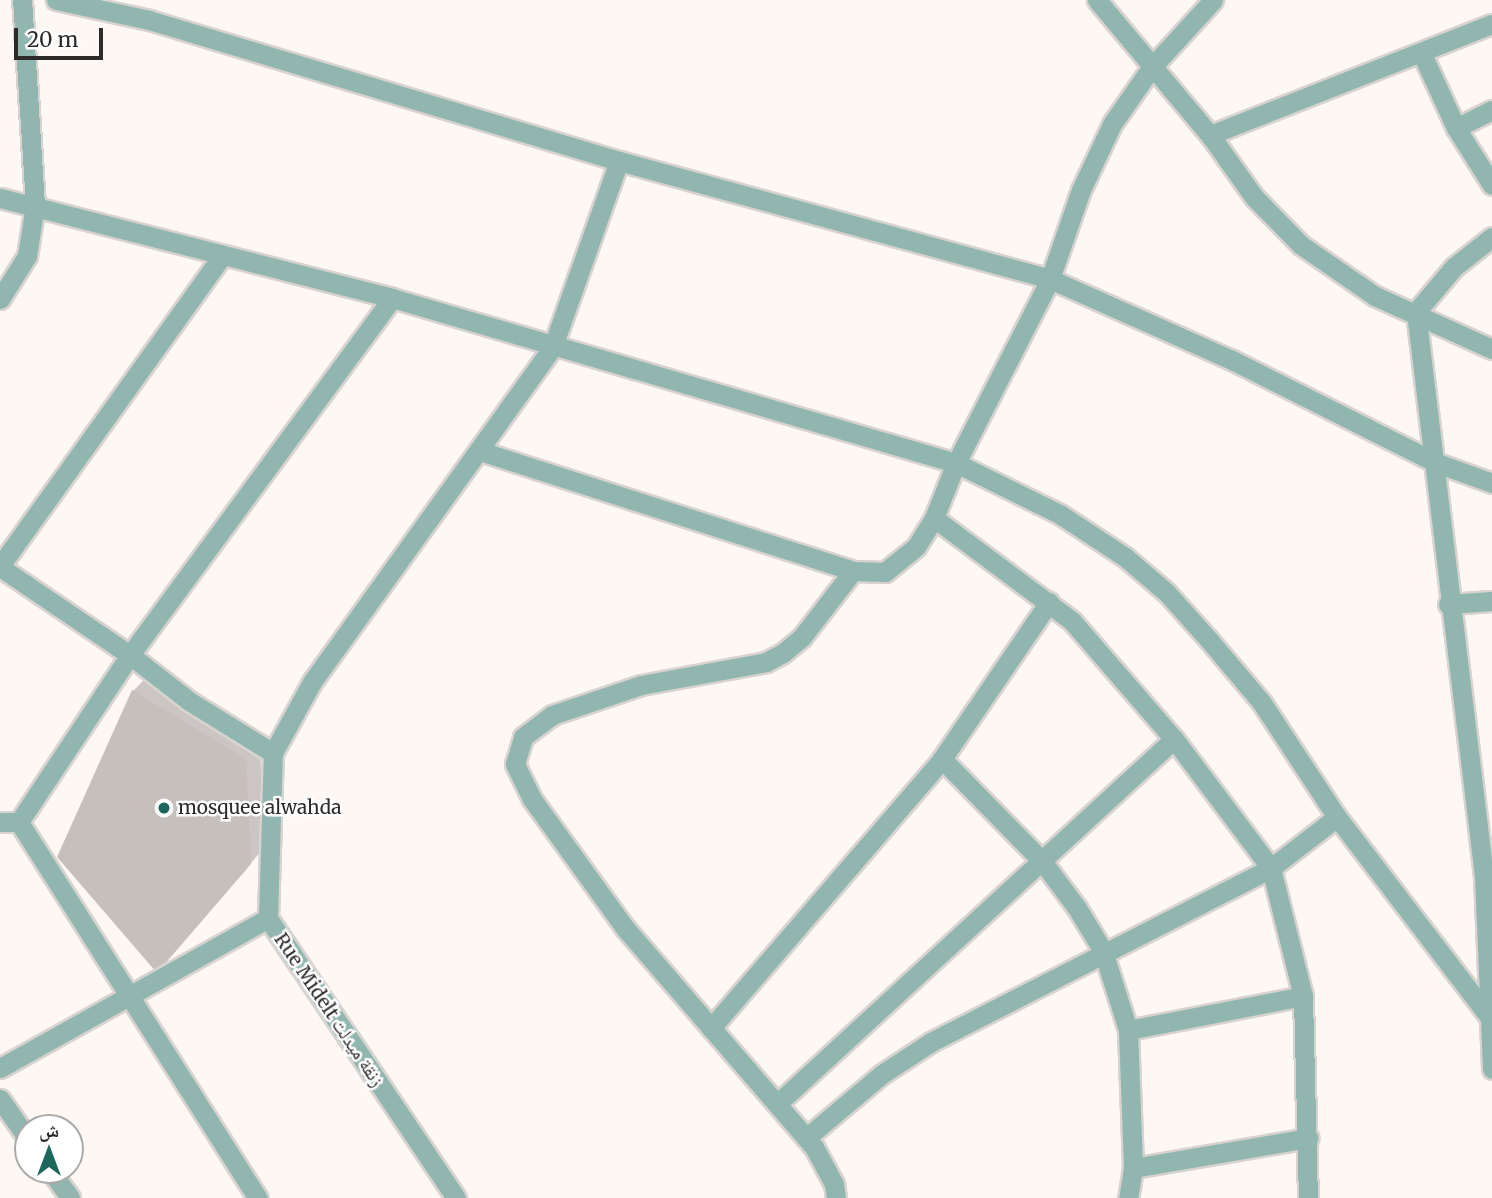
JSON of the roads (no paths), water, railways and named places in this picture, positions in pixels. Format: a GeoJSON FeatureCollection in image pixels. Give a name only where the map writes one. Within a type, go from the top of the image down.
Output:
{"type":"FeatureCollection","features":[{"type":"Feature","properties":{"kind":"street"},"geometry":{"type":"LineString","coordinates":[[0,299],[27,256],[35,205],[22,0]]}},
{"type":"Feature","properties":{"kind":"street"},"geometry":{"type":"LineString","coordinates":[[55,0],[149,20],[619,161],[1050,279],[1232,360],[1437,463],[1492,482]]}},
{"type":"Feature","properties":{"kind":"street"},"geometry":{"type":"LineString","coordinates":[[1097,0],[1151,68],[1210,135],[1254,197],[1301,246],[1349,281],[1492,349]]}},
{"type":"Feature","properties":{"kind":"street"},"geometry":{"type":"LineString","coordinates":[[480,451],[853,571],[885,572],[901,563],[934,518],[957,463],[1050,279],[1081,190],[1112,124],[1151,68],[1213,0]]}},
{"type":"Feature","properties":{"kind":"street"},"geometry":{"type":"LineString","coordinates":[[1210,135],[1422,54],[1492,24]]}},
{"type":"Feature","properties":{"kind":"street"},"geometry":{"type":"LineString","coordinates":[[1422,54],[1456,128],[1492,185]]}},
{"type":"Feature","properties":{"kind":"street"},"geometry":{"type":"LineString","coordinates":[[1456,128],[1492,110]]}},
{"type":"Feature","properties":{"kind":"street"},"geometry":{"type":"LineString","coordinates":[[221,257],[0,567],[130,655],[189,701],[273,753],[312,682],[553,346],[619,161]]}},
{"type":"Feature","properties":{"kind":"street"},"geometry":{"type":"LineString","coordinates":[[0,198],[35,205],[221,257],[392,298],[957,463],[1071,520],[1167,593],[1262,703],[1337,817],[1491,1019]]}},
{"type":"Feature","properties":{"kind":"street"},"geometry":{"type":"LineString","coordinates":[[1492,237],[1454,267],[1416,312],[1437,463],[1448,604],[1484,876],[1492,1069]]}},
{"type":"Feature","properties":{"kind":"street"},"geometry":{"type":"LineString","coordinates":[[258,1198],[127,993],[9,822],[392,298]]}},
{"type":"Feature","properties":{"kind":"street"},"geometry":{"type":"LineString","coordinates":[[934,518],[1049,602],[1105,657],[1174,739],[1271,868],[1303,996],[1308,1198]]}},
{"type":"Feature","properties":{"kind":"street"},"geometry":{"type":"LineString","coordinates":[[836,1198],[834,1184],[806,1138],[625,928],[532,799],[519,779],[516,750],[533,727],[596,697],[766,662],[783,653],[802,637],[853,571]]}},
{"type":"Feature","properties":{"kind":"street"},"geometry":{"type":"LineString","coordinates":[[1448,604],[1492,601]]}},
{"type":"Feature","properties":{"kind":"street"},"geometry":{"type":"LineString","coordinates":[[711,1028],[942,759],[1049,602]]}},
{"type":"Feature","properties":{"kind":"street"},"geometry":{"type":"LineString","coordinates":[[777,1104],[1174,739]]}},
{"type":"Feature","properties":{"kind":"street","name":"Rue Midelt زنقة ميدلت"},"geometry":{"type":"LineString","coordinates":[[273,753],[268,918],[456,1198]]}},
{"type":"Feature","properties":{"kind":"street"},"geometry":{"type":"LineString","coordinates":[[942,759],[1042,861],[1077,908],[1103,951],[1128,1030],[1133,1168],[1128,1198]]}},
{"type":"Feature","properties":{"kind":"street"},"geometry":{"type":"LineString","coordinates":[[806,1138],[882,1074],[931,1042],[1103,951],[1271,868],[1337,817]]}},
{"type":"Feature","properties":{"kind":"street"},"geometry":{"type":"LineString","coordinates":[[0,1068],[127,993],[268,918]]}},
{"type":"Feature","properties":{"kind":"street"},"geometry":{"type":"LineString","coordinates":[[1128,1030],[1303,996]]}},
{"type":"Feature","properties":{"kind":"street"},"geometry":{"type":"LineString","coordinates":[[0,1099],[14,1119]]}},
{"type":"Feature","properties":{"kind":"street"},"geometry":{"type":"LineString","coordinates":[[1133,1168],[1308,1138]]}},
{"type":"Feature","properties":{"kind":"place","name":"mosquee alwahda"},"geometry":{"type":"Point","coordinates":[164,808]}}]}
